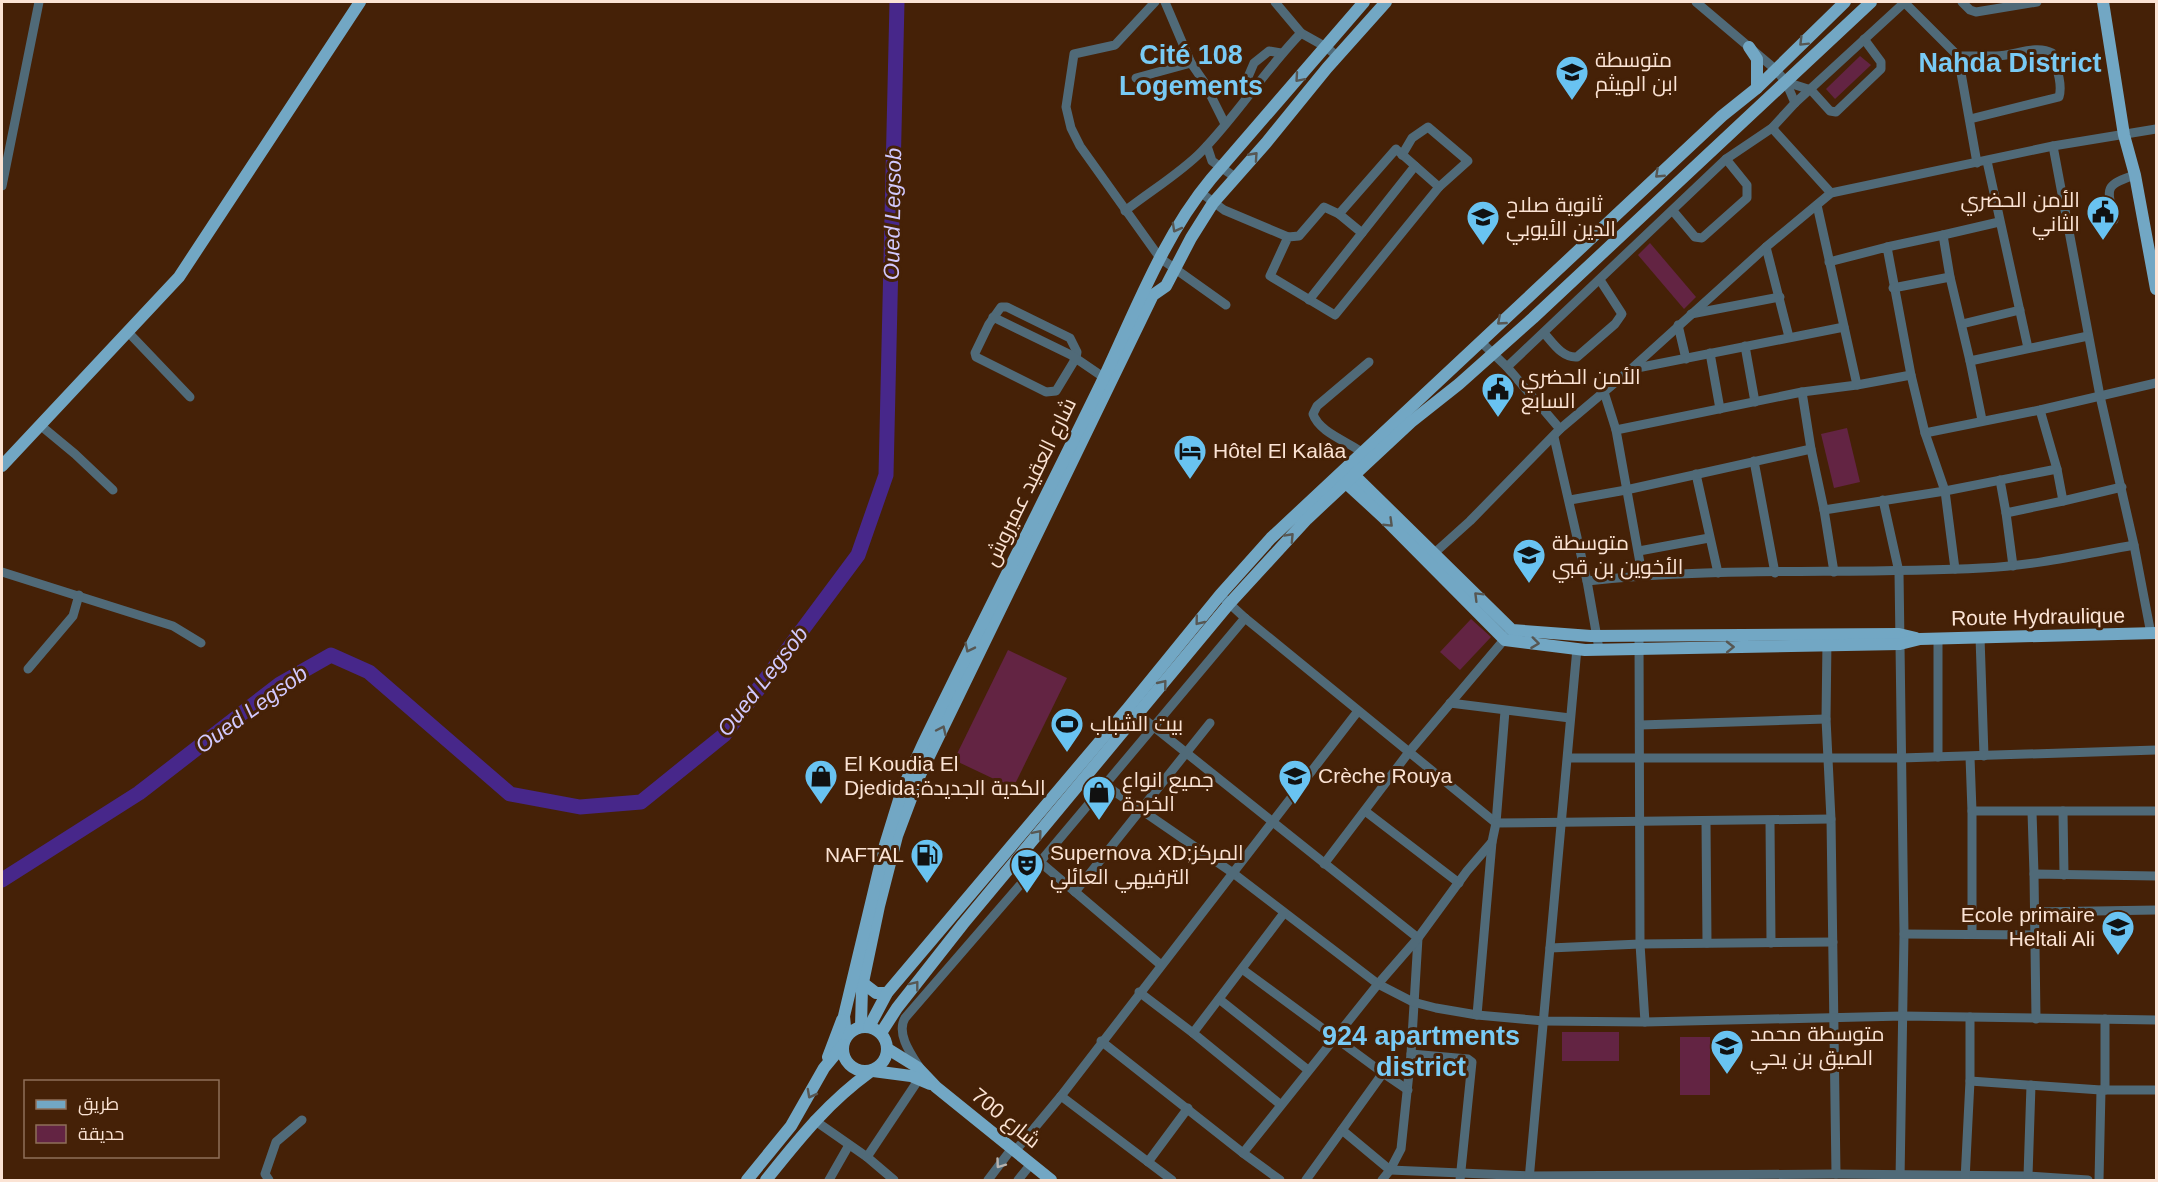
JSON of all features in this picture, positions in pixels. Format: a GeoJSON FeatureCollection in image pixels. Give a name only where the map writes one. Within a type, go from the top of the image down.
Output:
{"type":"FeatureCollection","features":[{"type":"Feature","properties":{"kind":"main road"},"geometry":{"type":"LineString","coordinates":[[2,466],[179,277],[360,2]]}},
{"type":"Feature","properties":{"kind":"main road","name":"شارع العقيد عميروش"},"geometry":{"type":"LineString","coordinates":[[1108,381],[1160,258],[1183,215],[1216,164],[1326,47],[1364,2]]}},
{"type":"Feature","properties":{"kind":"main road","name":"شارع العقيد عميروش"},"geometry":{"type":"LineString","coordinates":[[865,1027],[863,983],[892,852],[906,812],[920,775],[1034,531],[1108,381],[1153,295],[1166,286],[1191,238],[1213,203],[1337,56],[1386,2]]}},
{"type":"Feature","properties":{"kind":"main road"},"geometry":{"type":"LineString","coordinates":[[747,1180],[791,1126],[824,1068],[850,1032],[865,1027],[887,993],[1133,711],[1225,600],[1270,538],[1366,455],[1480,340],[1521,305],[1722,116],[1757,88],[1845,2]]}},
{"type":"Feature","properties":{"kind":"main road"},"geometry":{"type":"LineString","coordinates":[[1225,600],[1350,479],[1366,455],[1460,384],[1871,2]]}},
{"type":"Feature","properties":{"kind":"main road"},"geometry":{"type":"LineString","coordinates":[[2103,2],[2124,135],[2135,176],[2157,289]]}},
{"type":"Feature","properties":{"kind":"main road"},"geometry":{"type":"LineString","coordinates":[[1353,15],[1366,25]]}},
{"type":"Feature","properties":{"kind":"main road"},"geometry":{"type":"LineString","coordinates":[[1749,47],[1757,59],[1757,88]]}},
{"type":"Feature","properties":{"kind":"main road"},"geometry":{"type":"LineString","coordinates":[[1521,305],[1533,318]]}},
{"type":"Feature","properties":{"kind":"main road"},"geometry":{"type":"LineString","coordinates":[[1350,479],[1509,635],[1576,648],[1599,650],[1828,640]]}},
{"type":"Feature","properties":{"kind":"main road","name":"شارع العقيد عميروش"},"geometry":{"type":"LineString","coordinates":[[844,1041],[844,1016],[885,845],[902,790],[972,644],[1034,531]]}},
{"type":"Feature","properties":{"kind":"main road","name":"Route Hydraulique"},"geometry":{"type":"LineString","coordinates":[[1828,640],[2154,634]]}},
{"type":"Feature","properties":{"kind":"main road"},"geometry":{"type":"LineString","coordinates":[[1509,635],[1828,640]]}},
{"type":"Feature","properties":{"kind":"main road"},"geometry":{"type":"LineString","coordinates":[[881,1033],[907,995],[1133,711]]}},
{"type":"Feature","properties":{"kind":"main road"},"geometry":{"type":"LineString","coordinates":[[863,983],[876,993],[887,993]]}},
{"type":"Feature","properties":{"kind":"main road"},"geometry":{"type":"LineString","coordinates":[[824,1068],[844,1016]]}},
{"type":"Feature","properties":{"kind":"main road"},"geometry":{"type":"LineString","coordinates":[[766,1180],[814,1120],[885,1060],[888,1049],[885,1039],[881,1033],[865,1027]]}},
{"type":"Feature","properties":{"kind":"main road"},"geometry":{"type":"LineString","coordinates":[[844,1041],[845,1059],[855,1070],[921,1076]]}},
{"type":"Feature","properties":{"kind":"main road"},"geometry":{"type":"LineString","coordinates":[[888,1049],[907,1059],[921,1076]]}},
{"type":"Feature","properties":{"kind":"main road","name":"شارع 700"},"geometry":{"type":"LineString","coordinates":[[921,1076],[1051,1180]]}},
{"type":"Feature","properties":{"kind":"street"},"geometry":{"type":"LineString","coordinates":[[2,186],[39,2]]}},
{"type":"Feature","properties":{"kind":"street"},"geometry":{"type":"LineString","coordinates":[[1155,2],[1115,45],[1075,53],[1072,57],[1066,107],[1071,128],[1080,146],[1160,258],[1226,305]]}},
{"type":"Feature","properties":{"kind":"street"},"geometry":{"type":"LineString","coordinates":[[1165,2],[1191,63],[1204,82],[1225,124]]}},
{"type":"Feature","properties":{"kind":"street"},"geometry":{"type":"LineString","coordinates":[[1275,2],[1301,33],[1337,56]]}},
{"type":"Feature","properties":{"kind":"street"},"geometry":{"type":"LineString","coordinates":[[1696,2],[1775,69],[1786,82],[1795,103]]}},
{"type":"Feature","properties":{"kind":"street"},"geometry":{"type":"LineString","coordinates":[[1507,367],[1726,159],[1772,128],[1795,103],[1905,2],[1958,56],[1977,163]]}},
{"type":"Feature","properties":{"kind":"street"},"geometry":{"type":"LineString","coordinates":[[1962,2],[1972,12],[2000,5],[2037,2]]}},
{"type":"Feature","properties":{"kind":"street"},"geometry":{"type":"LineString","coordinates":[[1125,211],[1207,146],[1281,53],[1301,33]]}},
{"type":"Feature","properties":{"kind":"street"},"geometry":{"type":"LineString","coordinates":[[1786,82],[1811,90],[1831,112],[1836,112],[1881,69],[1881,62],[1864,39]]}},
{"type":"Feature","properties":{"kind":"street"},"geometry":{"type":"LineString","coordinates":[[1958,56],[1999,56],[2038,49],[2048,50],[2052,53],[2061,91],[2059,97],[1970,119]]}},
{"type":"Feature","properties":{"kind":"street"},"geometry":{"type":"LineString","coordinates":[[1253,90],[1248,77],[1254,63],[1269,51],[1281,53]]}},
{"type":"Feature","properties":{"kind":"street"},"geometry":{"type":"LineString","coordinates":[[1136,78],[1191,63]]}},
{"type":"Feature","properties":{"kind":"street"},"geometry":{"type":"LineString","coordinates":[[1288,237],[1270,276],[1335,315],[1439,187],[1468,161],[1428,127],[1412,138],[1402,155]]}},
{"type":"Feature","properties":{"kind":"street"},"geometry":{"type":"LineString","coordinates":[[1772,128],[1831,193]]}},
{"type":"Feature","properties":{"kind":"street"},"geometry":{"type":"LineString","coordinates":[[1430,556],[1557,433],[1766,247],[1831,193],[2053,146],[2157,129]]}},
{"type":"Feature","properties":{"kind":"street"},"geometry":{"type":"LineString","coordinates":[[1207,146],[1216,164]]}},
{"type":"Feature","properties":{"kind":"street"},"geometry":{"type":"LineString","coordinates":[[2053,146],[2100,396],[2154,634]]}},
{"type":"Feature","properties":{"kind":"street"},"geometry":{"type":"LineString","coordinates":[[1339,214],[1396,149],[1439,187]]}},
{"type":"Feature","properties":{"kind":"street"},"geometry":{"type":"LineString","coordinates":[[1673,211],[1695,237],[1702,238],[1747,198],[1747,185],[1726,159]]}},
{"type":"Feature","properties":{"kind":"street"},"geometry":{"type":"LineString","coordinates":[[1192,160],[1216,164],[1235,177]]}},
{"type":"Feature","properties":{"kind":"street"},"geometry":{"type":"LineString","coordinates":[[1987,161],[2028,348]]}},
{"type":"Feature","properties":{"kind":"street"},"geometry":{"type":"LineString","coordinates":[[1309,300],[1414,166]]}},
{"type":"Feature","properties":{"kind":"street"},"geometry":{"type":"LineString","coordinates":[[2114,220],[2110,186],[2114,182],[2135,176]]}},
{"type":"Feature","properties":{"kind":"street"},"geometry":{"type":"LineString","coordinates":[[1200,192],[1224,210],[1288,237],[1299,236],[1324,207],[1339,214],[1362,232]]}},
{"type":"Feature","properties":{"kind":"street"},"geometry":{"type":"LineString","coordinates":[[1817,206],[1857,385]]}},
{"type":"Feature","properties":{"kind":"street"},"geometry":{"type":"LineString","coordinates":[[1829,262],[2000,222]]}},
{"type":"Feature","properties":{"kind":"street"},"geometry":{"type":"LineString","coordinates":[[1942,235],[1982,420]]}},
{"type":"Feature","properties":{"kind":"street"},"geometry":{"type":"LineString","coordinates":[[1766,247],[1789,337]]}},
{"type":"Feature","properties":{"kind":"street"},"geometry":{"type":"LineString","coordinates":[[1887,248],[1911,375],[1925,433],[1945,491],[1955,569]]}},
{"type":"Feature","properties":{"kind":"street"},"geometry":{"type":"LineString","coordinates":[[1893,288],[1950,277]]}},
{"type":"Feature","properties":{"kind":"street"},"geometry":{"type":"LineString","coordinates":[[1544,333],[1566,356],[1577,357],[1616,324],[1622,314],[1600,280]]}},
{"type":"Feature","properties":{"kind":"street"},"geometry":{"type":"LineString","coordinates":[[1689,315],[1780,297]]}},
{"type":"Feature","properties":{"kind":"street"},"geometry":{"type":"LineString","coordinates":[[1001,307],[1007,307],[1070,338],[1075,345],[1076,358],[1058,388],[1052,392],[1046,392],[976,357],[975,353],[993,317],[1001,307]]}},
{"type":"Feature","properties":{"kind":"street"},"geometry":{"type":"LineString","coordinates":[[1962,324],[2020,310]]}},
{"type":"Feature","properties":{"kind":"street"},"geometry":{"type":"LineString","coordinates":[[993,317],[1076,358],[1108,381]]}},
{"type":"Feature","properties":{"kind":"street"},"geometry":{"type":"LineString","coordinates":[[1678,325],[1686,358]]}},
{"type":"Feature","properties":{"kind":"street"},"geometry":{"type":"LineString","coordinates":[[1630,370],[1844,327]]}},
{"type":"Feature","properties":{"kind":"street"},"geometry":{"type":"LineString","coordinates":[[127,331],[190,397]]}},
{"type":"Feature","properties":{"kind":"street"},"geometry":{"type":"LineString","coordinates":[[1970,361],[2088,336]]}},
{"type":"Feature","properties":{"kind":"street"},"geometry":{"type":"LineString","coordinates":[[1480,340],[1492,355],[1507,367],[1557,433],[1599,650]]}},
{"type":"Feature","properties":{"kind":"street"},"geometry":{"type":"LineString","coordinates":[[1745,346],[1755,402]]}},
{"type":"Feature","properties":{"kind":"street"},"geometry":{"type":"LineString","coordinates":[[1710,353],[1720,409]]}},
{"type":"Feature","properties":{"kind":"street"},"geometry":{"type":"LineString","coordinates":[[1366,455],[1323,428],[1313,414],[1317,406],[1369,362]]}},
{"type":"Feature","properties":{"kind":"street"},"geometry":{"type":"LineString","coordinates":[[1616,430],[1802,392],[1911,375]]}},
{"type":"Feature","properties":{"kind":"street"},"geometry":{"type":"LineString","coordinates":[[1925,433],[2157,383]]}},
{"type":"Feature","properties":{"kind":"street"},"geometry":{"type":"LineString","coordinates":[[1604,392],[1616,430],[1642,574]]}},
{"type":"Feature","properties":{"kind":"street"},"geometry":{"type":"LineString","coordinates":[[1802,392],[1834,572]]}},
{"type":"Feature","properties":{"kind":"street"},"geometry":{"type":"LineString","coordinates":[[2040,410],[2057,469],[2063,501]]}},
{"type":"Feature","properties":{"kind":"street"},"geometry":{"type":"LineString","coordinates":[[40,425],[75,454],[112,490]]}},
{"type":"Feature","properties":{"kind":"street"},"geometry":{"type":"LineString","coordinates":[[1569,501],[1811,449]]}},
{"type":"Feature","properties":{"kind":"street"},"geometry":{"type":"LineString","coordinates":[[1754,461],[1775,573]]}},
{"type":"Feature","properties":{"kind":"street"},"geometry":{"type":"LineString","coordinates":[[1824,510],[1945,491],[2057,469]]}},
{"type":"Feature","properties":{"kind":"street"},"geometry":{"type":"LineString","coordinates":[[1696,474],[1718,573]]}},
{"type":"Feature","properties":{"kind":"street"},"geometry":{"type":"LineString","coordinates":[[2000,480],[2013,566]]}},
{"type":"Feature","properties":{"kind":"street"},"geometry":{"type":"LineString","coordinates":[[2006,513],[2122,487]]}},
{"type":"Feature","properties":{"kind":"street"},"geometry":{"type":"LineString","coordinates":[[1883,501],[1899,572],[1904,934],[1900,1178]]}},
{"type":"Feature","properties":{"kind":"street"},"geometry":{"type":"LineString","coordinates":[[1639,551],[1709,537]]}},
{"type":"Feature","properties":{"kind":"street"},"geometry":{"type":"LineString","coordinates":[[1587,581],[1642,574],[1899,572],[2013,566],[2134,545]]}},
{"type":"Feature","properties":{"kind":"street"},"geometry":{"type":"LineString","coordinates":[[2,572],[173,626],[201,643]]}},
{"type":"Feature","properties":{"kind":"street"},"geometry":{"type":"LineString","coordinates":[[28,669],[73,616],[79,596]]}},
{"type":"Feature","properties":{"kind":"street"},"geometry":{"type":"LineString","coordinates":[[1225,600],[1496,823],[1831,819]]}},
{"type":"Feature","properties":{"kind":"street"},"geometry":{"type":"LineString","coordinates":[[867,1157],[921,1076],[902,1035],[904,1018],[1040,862],[1245,618]]}},
{"type":"Feature","properties":{"kind":"street"},"geometry":{"type":"LineString","coordinates":[[1324,864],[1409,752],[1509,635]]}},
{"type":"Feature","properties":{"kind":"street"},"geometry":{"type":"LineString","coordinates":[[1639,636],[1640,944],[1645,1022]]}},
{"type":"Feature","properties":{"kind":"street"},"geometry":{"type":"LineString","coordinates":[[1980,637],[1984,756]]}},
{"type":"Feature","properties":{"kind":"street"},"geometry":{"type":"LineString","coordinates":[[1938,638],[1938,757]]}},
{"type":"Feature","properties":{"kind":"street"},"geometry":{"type":"LineString","coordinates":[[1828,640],[1826,719],[1831,819],[1836,1174]]}},
{"type":"Feature","properties":{"kind":"street"},"geometry":{"type":"LineString","coordinates":[[1530,1178],[1576,648]]}},
{"type":"Feature","properties":{"kind":"street"},"geometry":{"type":"LineString","coordinates":[[1450,703],[1570,718]]}},
{"type":"Feature","properties":{"kind":"street"},"geometry":{"type":"LineString","coordinates":[[1133,711],[1418,938]]}},
{"type":"Feature","properties":{"kind":"street"},"geometry":{"type":"LineString","coordinates":[[988,1180],[1060,1096],[1358,711]]}},
{"type":"Feature","properties":{"kind":"street"},"geometry":{"type":"LineString","coordinates":[[1477,1015],[1505,711]]}},
{"type":"Feature","properties":{"kind":"street"},"geometry":{"type":"LineString","coordinates":[[1640,725],[1826,719]]}},
{"type":"Feature","properties":{"kind":"street"},"geometry":{"type":"LineString","coordinates":[[1075,892],[1210,723]]}},
{"type":"Feature","properties":{"kind":"street"},"geometry":{"type":"LineString","coordinates":[[1568,758],[1901,758],[2157,750]]}},
{"type":"Feature","properties":{"kind":"street"},"geometry":{"type":"LineString","coordinates":[[1970,757],[1972,934]]}},
{"type":"Feature","properties":{"kind":"street"},"geometry":{"type":"LineString","coordinates":[[1105,785],[1233,873],[1378,984],[1413,1002],[1477,1015],[1544,1021],[1645,1022],[1833,1016],[2157,1020]]}},
{"type":"Feature","properties":{"kind":"street"},"geometry":{"type":"LineString","coordinates":[[1365,811],[1459,884]]}},
{"type":"Feature","properties":{"kind":"street"},"geometry":{"type":"LineString","coordinates":[[1972,811],[2157,811]]}},
{"type":"Feature","properties":{"kind":"street"},"geometry":{"type":"LineString","coordinates":[[2063,811],[2064,875]]}},
{"type":"Feature","properties":{"kind":"street"},"geometry":{"type":"LineString","coordinates":[[2032,812],[2036,1019]]}},
{"type":"Feature","properties":{"kind":"street"},"geometry":{"type":"LineString","coordinates":[[1770,821],[1772,942]]}},
{"type":"Feature","properties":{"kind":"street"},"geometry":{"type":"LineString","coordinates":[[1706,822],[1707,943]]}},
{"type":"Feature","properties":{"kind":"street"},"geometry":{"type":"LineString","coordinates":[[1243,1153],[1378,984],[1418,938],[1492,842]]}},
{"type":"Feature","properties":{"kind":"street"},"geometry":{"type":"LineString","coordinates":[[1023,852],[1040,862],[1161,965]]}},
{"type":"Feature","properties":{"kind":"street"},"geometry":{"type":"LineString","coordinates":[[2034,874],[2157,876]]}},
{"type":"Feature","properties":{"kind":"street"},"geometry":{"type":"LineString","coordinates":[[2034,912],[2157,910]]}},
{"type":"Feature","properties":{"kind":"street"},"geometry":{"type":"LineString","coordinates":[[1193,1033],[1284,913]]}},
{"type":"Feature","properties":{"kind":"street"},"geometry":{"type":"LineString","coordinates":[[1904,934],[2035,935]]}},
{"type":"Feature","properties":{"kind":"street"},"geometry":{"type":"LineString","coordinates":[[1382,1180],[1401,1149],[1411,1054],[1418,938]]}},
{"type":"Feature","properties":{"kind":"street"},"geometry":{"type":"LineString","coordinates":[[1550,948],[1640,944],[1833,942]]}},
{"type":"Feature","properties":{"kind":"street"},"geometry":{"type":"LineString","coordinates":[[1242,969],[1408,1090]]}},
{"type":"Feature","properties":{"kind":"street"},"geometry":{"type":"LineString","coordinates":[[1139,992],[1281,1105]]}},
{"type":"Feature","properties":{"kind":"street"},"geometry":{"type":"LineString","coordinates":[[1219,999],[1308,1070]]}},
{"type":"Feature","properties":{"kind":"street"},"geometry":{"type":"LineString","coordinates":[[1965,1179],[1970,1081],[1970,1017]]}},
{"type":"Feature","properties":{"kind":"street"},"geometry":{"type":"LineString","coordinates":[[2099,1180],[2105,1019]]}},
{"type":"Feature","properties":{"kind":"street"},"geometry":{"type":"LineString","coordinates":[[1101,1041],[1280,1180]]}},
{"type":"Feature","properties":{"kind":"street"},"geometry":{"type":"LineString","coordinates":[[1411,1054],[1471,1060],[1461,1177]]}},
{"type":"Feature","properties":{"kind":"street"},"geometry":{"type":"LineString","coordinates":[[1306,1180],[1383,1073]]}},
{"type":"Feature","properties":{"kind":"street"},"geometry":{"type":"LineString","coordinates":[[1970,1081],[2103,1090],[2157,1090]]}},
{"type":"Feature","properties":{"kind":"street"},"geometry":{"type":"LineString","coordinates":[[2028,1176],[2031,1085]]}},
{"type":"Feature","properties":{"kind":"street"},"geometry":{"type":"LineString","coordinates":[[1060,1096],[1172,1180]]}},
{"type":"Feature","properties":{"kind":"street"},"geometry":{"type":"LineString","coordinates":[[1148,1161],[1188,1108]]}},
{"type":"Feature","properties":{"kind":"street"},"geometry":{"type":"LineString","coordinates":[[269,1180],[265,1174],[276,1142],[302,1120]]}},
{"type":"Feature","properties":{"kind":"street"},"geometry":{"type":"LineString","coordinates":[[814,1120],[867,1157],[894,1180]]}},
{"type":"Feature","properties":{"kind":"street"},"geometry":{"type":"LineString","coordinates":[[1342,1130],[1390,1170],[1461,1177],[1765,1178],[1836,1174],[1965,1179],[2028,1176],[2088,1180]]}},
{"type":"Feature","properties":{"kind":"street"},"geometry":{"type":"LineString","coordinates":[[829,1180],[849,1145]]}},
{"type":"Feature","properties":{"kind":"street"},"geometry":{"type":"LineString","coordinates":[[1018,1180],[1031,1164]]}},
{"type":"Feature","properties":{"kind":"green space"},"geometry":{"type":"Polygon","coordinates":[[[1860,56],[1871,65],[1835,99],[1826,89],[1860,56]]]}},
{"type":"Feature","properties":{"kind":"green space"},"geometry":{"type":"Polygon","coordinates":[[[1650,243],[1696,297],[1684,309],[1638,255],[1650,243]]]}},
{"type":"Feature","properties":{"kind":"green space"},"geometry":{"type":"Polygon","coordinates":[[[1847,428],[1860,482],[1834,488],[1821,434],[1847,428]]]}},
{"type":"Feature","properties":{"kind":"green space"},"geometry":{"type":"Polygon","coordinates":[[[1471,619],[1491,637],[1460,670],[1440,652],[1471,619]]]}},
{"type":"Feature","properties":{"kind":"green space"},"geometry":{"type":"Polygon","coordinates":[[[1008,650],[1067,678],[1013,788],[954,760],[1008,650]]]}},
{"type":"Feature","properties":{"kind":"green space"},"geometry":{"type":"Polygon","coordinates":[[[1562,1032],[1619,1032],[1619,1061],[1562,1061],[1562,1032]]]}},
{"type":"Feature","properties":{"kind":"green space"},"geometry":{"type":"Polygon","coordinates":[[[1680,1037],[1710,1037],[1710,1095],[1680,1095],[1680,1037]]]}},
{"type":"Feature","properties":{"kind":"waterway","name":"Oued Legsob"},"geometry":{"type":"LineString","coordinates":[[2,880],[139,793],[280,684],[331,655],[369,672],[510,794],[580,807],[641,802],[724,735],[858,555],[886,475],[897,2]]}},
{"type":"Feature","properties":{"kind":"place","name":"متوسطة ابن الهيثم"},"geometry":{"type":"Point","coordinates":[1572,101]}},
{"type":"Feature","properties":{"kind":"place","name":"الأمن الحضري الثاني"},"geometry":{"type":"Point","coordinates":[2103,241]}},
{"type":"Feature","properties":{"kind":"place","name":"ثانوية صلاح الدين الأيوبي"},"geometry":{"type":"Point","coordinates":[1483,246]}},
{"type":"Feature","properties":{"kind":"place","name":"الأمن الحضري السابع"},"geometry":{"type":"Point","coordinates":[1498,418]}},
{"type":"Feature","properties":{"kind":"place","name":"Hôtel El Kalâa"},"geometry":{"type":"Point","coordinates":[1190,480]}},
{"type":"Feature","properties":{"kind":"place","name":"متوسطة الأخوين بن قبي"},"geometry":{"type":"Point","coordinates":[1529,584]}},
{"type":"Feature","properties":{"kind":"place","name":"بيت الشباب"},"geometry":{"type":"Point","coordinates":[1067,753]}},
{"type":"Feature","properties":{"kind":"place","name":"El Koudia El Djedida;الكدية الجديدة"},"geometry":{"type":"Point","coordinates":[821,805]}},
{"type":"Feature","properties":{"kind":"place","name":"Crèche Rouya"},"geometry":{"type":"Point","coordinates":[1295,805]}},
{"type":"Feature","properties":{"kind":"place","name":"جميع انواع الخردة"},"geometry":{"type":"Point","coordinates":[1099,821]}},
{"type":"Feature","properties":{"kind":"place","name":"NAFTAL"},"geometry":{"type":"Point","coordinates":[927,884]}},
{"type":"Feature","properties":{"kind":"place","name":"Supernova XD;المركز الترفيهي العائلي"},"geometry":{"type":"Point","coordinates":[1027,894]}},
{"type":"Feature","properties":{"kind":"place","name":"Ecole primaire Heltali Ali"},"geometry":{"type":"Point","coordinates":[2118,956]}},
{"type":"Feature","properties":{"kind":"place","name":"متوسطة محمد الصيق بن يحي"},"geometry":{"type":"Point","coordinates":[1727,1075]}},
{"type":"Feature","properties":{"kind":"district","name":"Nahda District"},"geometry":{"type":"Point","coordinates":[2010,63]}},
{"type":"Feature","properties":{"kind":"district","name":"Cité 108 Logements"},"geometry":{"type":"Point","coordinates":[1191,70]}},
{"type":"Feature","properties":{"kind":"district","name":"924 apartments district"},"geometry":{"type":"Point","coordinates":[1421,1052]}}]}
